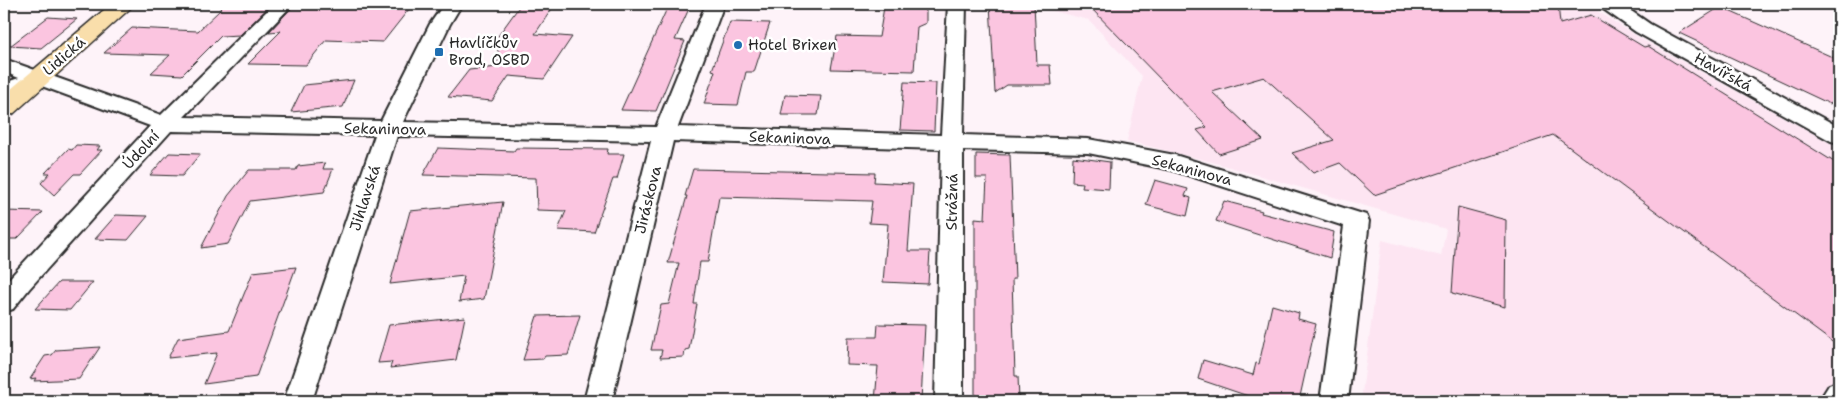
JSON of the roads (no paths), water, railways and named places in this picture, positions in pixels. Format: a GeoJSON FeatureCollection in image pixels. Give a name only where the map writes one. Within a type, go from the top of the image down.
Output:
{"type":"FeatureCollection","features":[{"type":"Feature","properties":{"kind":"main road","name":"Lidická"},"geometry":{"type":"LineString","coordinates":[[4,108],[124,4]]}},
{"type":"Feature","properties":{"kind":"street","name":"Údolní"},"geometry":{"type":"LineString","coordinates":[[4,302],[20,282],[165,124],[284,4]]}},
{"type":"Feature","properties":{"kind":"street","name":"Jihlavská"},"geometry":{"type":"LineString","coordinates":[[298,401],[388,129],[440,24],[453,4]]}},
{"type":"Feature","properties":{"kind":"street","name":"Jiráskova"},"geometry":{"type":"LineString","coordinates":[[598,401],[664,134],[715,4]]}},
{"type":"Feature","properties":{"kind":"street","name":"Strážná"},"geometry":{"type":"LineString","coordinates":[[948,401],[952,142],[957,4]]}},
{"type":"Feature","properties":{"kind":"street","name":"Havířská"},"geometry":{"type":"LineString","coordinates":[[1609,4],[1643,28],[1839,136]]}},
{"type":"Feature","properties":{"kind":"street","name":"Sekaninova"},"geometry":{"type":"LineString","coordinates":[[4,64],[165,124],[664,134],[1088,146],[1175,162],[1357,221],[1334,401]]}},
{"type":"Feature","properties":{"kind":"street"},"geometry":{"type":"LineString","coordinates":[[4,90],[38,78]]}},
{"type":"Feature","properties":{"kind":"street"},"geometry":{"type":"LineString","coordinates":[[1833,401],[1839,393]]}},
{"type":"Feature","properties":{"kind":"place","name":"Hotel Brixen"},"geometry":{"type":"Point","coordinates":[738,45]}},
{"type":"Feature","properties":{"kind":"place","name":"Havlíčkův Brod, OSBD"},"geometry":{"type":"Point","coordinates":[439,52]}}]}
